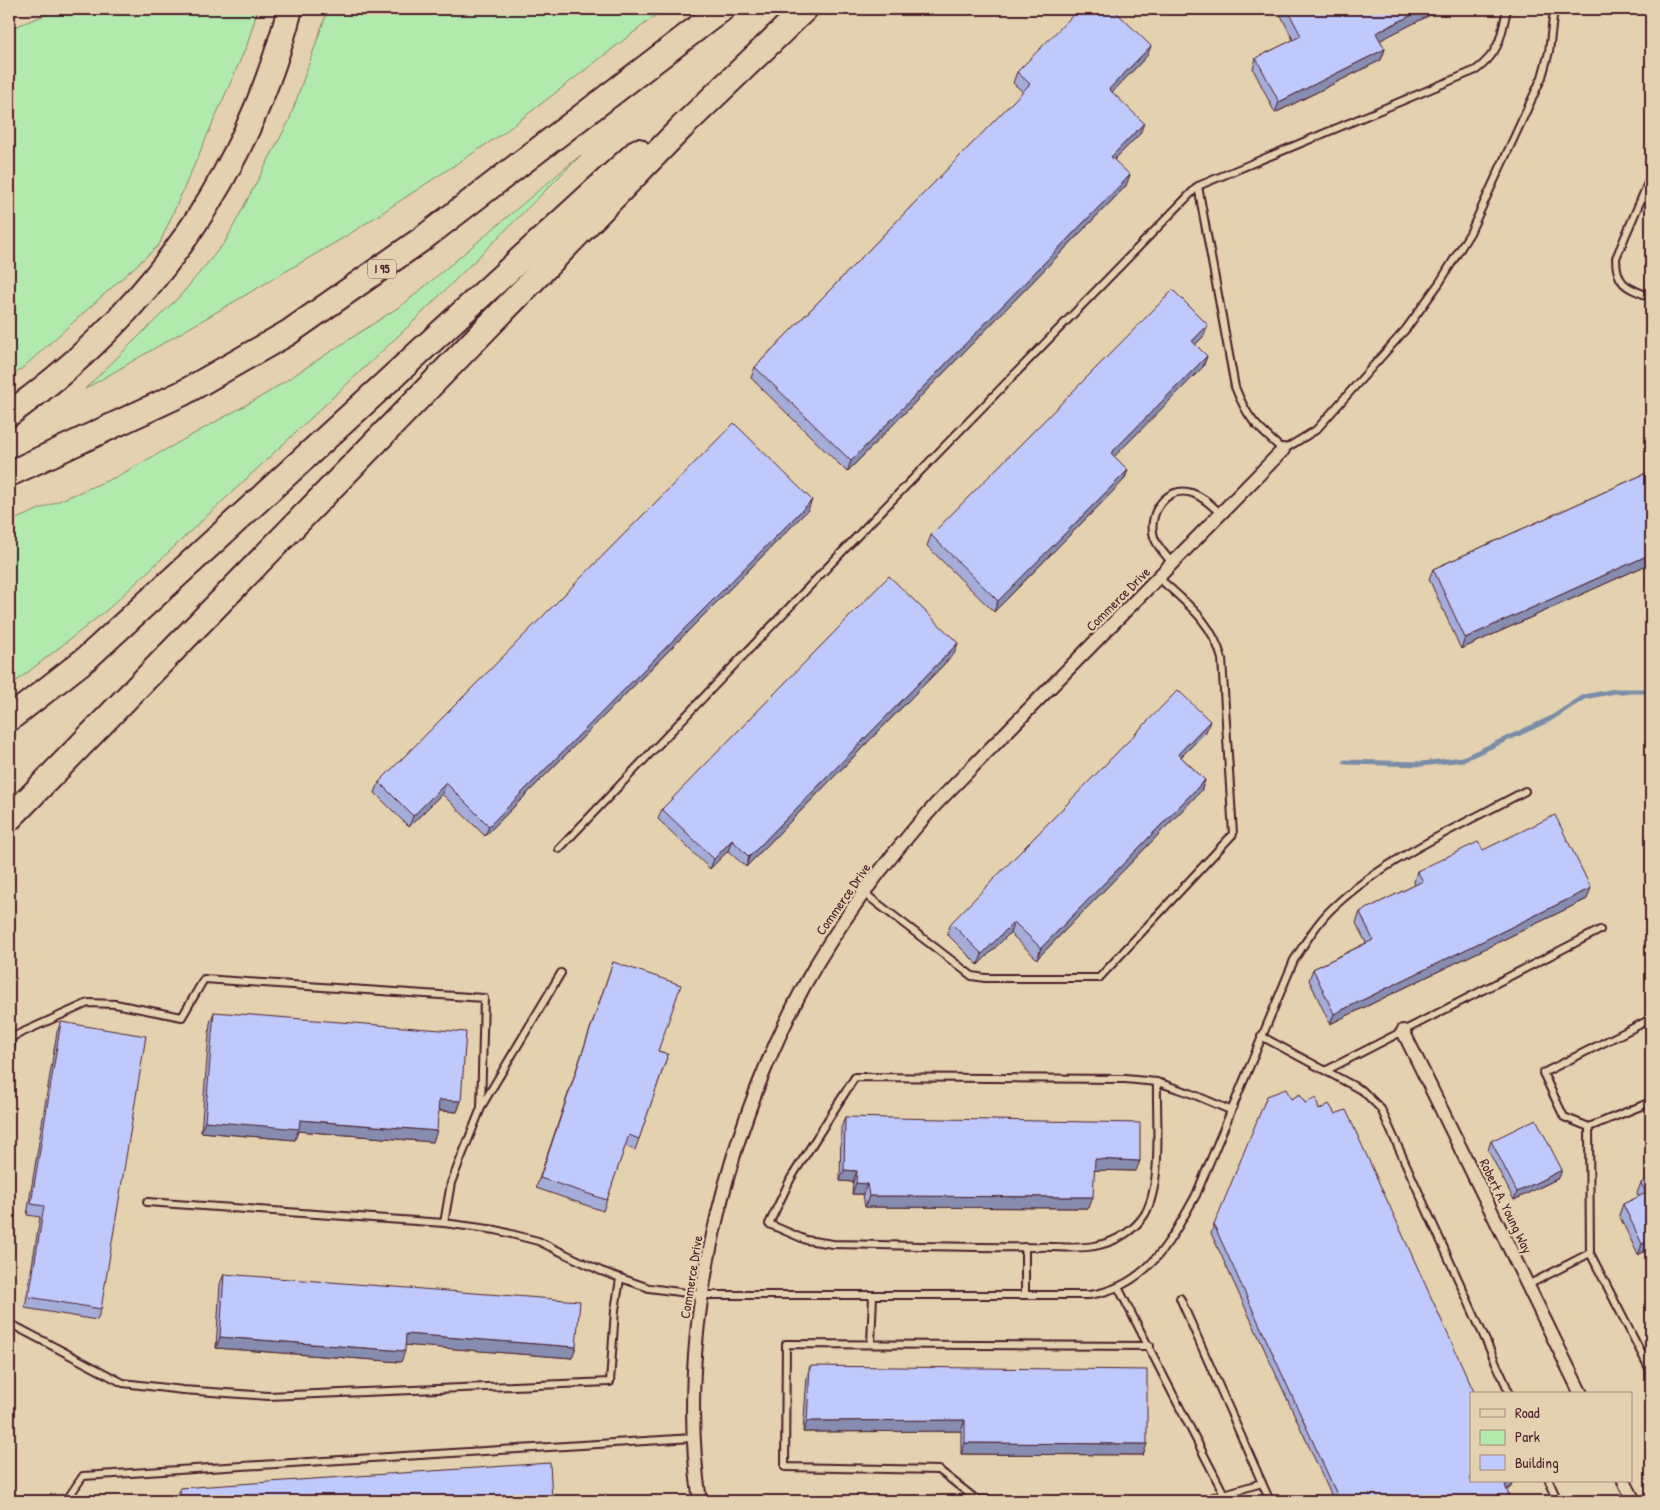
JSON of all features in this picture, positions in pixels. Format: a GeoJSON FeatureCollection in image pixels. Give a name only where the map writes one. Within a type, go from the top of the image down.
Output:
{"type":"FeatureCollection","features":[{"type":"Feature","properties":{"kind":"highway"},"geometry":{"type":"LineString","coordinates":[[9,414],[74,364],[119,319],[168,263],[218,187],[238,152],[255,114],[272,68],[290,9]]}},
{"type":"Feature","properties":{"kind":"highway","name":"I 95"},"geometry":{"type":"LineString","coordinates":[[9,474],[183,393],[288,333],[422,239],[722,9]]}},
{"type":"Feature","properties":{"kind":"highway"},"geometry":{"type":"LineString","coordinates":[[9,719],[87,658],[674,118],[801,9]]}},
{"type":"Feature","properties":{"kind":"highway"},"geometry":{"type":"LineString","coordinates":[[9,819],[682,127],[805,9]]}},
{"type":"Feature","properties":{"kind":"street","name":"Commerce Drive"},"geometry":{"type":"LineString","coordinates":[[700,1501],[693,1438],[697,1340],[702,1295],[716,1223],[733,1159],[753,1098],[777,1040],[805,985],[864,893],[900,844],[936,804],[1284,450]]}},
{"type":"Feature","properties":{"kind":"street","name":"Robert A. Young Way"},"geometry":{"type":"LineString","coordinates":[[1404,1031],[1581,1392]]}},
{"type":"Feature","properties":{"kind":"street"},"geometry":{"type":"LineString","coordinates":[[1624,1482],[1634,1501]]}},
{"type":"Feature","properties":{"kind":"lane"},"geometry":{"type":"LineString","coordinates":[[559,849],[863,530],[1198,186],[1476,70],[1490,60],[1498,45],[1507,9]]}},
{"type":"Feature","properties":{"kind":"lane"},"geometry":{"type":"LineString","coordinates":[[1198,186],[1236,386],[1245,410],[1254,425],[1284,450],[1316,430],[1406,329],[1440,282],[1470,234],[1542,77],[1550,52],[1554,9]]}},
{"type":"Feature","properties":{"kind":"lane"},"geometry":{"type":"LineString","coordinates":[[1651,176],[1616,258],[1616,270],[1620,281],[1628,288],[1651,298]]}},
{"type":"Feature","properties":{"kind":"lane"},"geometry":{"type":"LineString","coordinates":[[1173,564],[1154,538],[1152,528],[1154,515],[1159,505],[1168,496],[1178,492],[1190,493],[1202,498],[1221,514]]}},
{"type":"Feature","properties":{"kind":"lane"},"geometry":{"type":"LineString","coordinates":[[864,893],[972,976],[984,978],[1099,978],[1233,834],[1222,659],[1217,641],[1198,613],[1159,578]]}},
{"type":"Feature","properties":{"kind":"lane"},"geometry":{"type":"LineString","coordinates":[[147,1202],[444,1223],[496,1230],[538,1241],[620,1279],[649,1288],[702,1295],[1089,1295],[1119,1289],[1134,1279],[1150,1264],[1171,1238],[1196,1195],[1294,960],[1313,929],[1338,902],[1385,868],[1525,791]]}},
{"type":"Feature","properties":{"kind":"lane"},"geometry":{"type":"LineString","coordinates":[[1327,1070],[1600,930]]}},
{"type":"Feature","properties":{"kind":"lane"},"geometry":{"type":"LineString","coordinates":[[444,1223],[451,1183],[481,1108],[560,973]]}},
{"type":"Feature","properties":{"kind":"lane"},"geometry":{"type":"LineString","coordinates":[[9,1059],[12,1037],[88,1003],[115,1004],[182,1017],[204,979],[484,998],[481,1108]]}},
{"type":"Feature","properties":{"kind":"lane"},"geometry":{"type":"LineString","coordinates":[[1651,1019],[1543,1073],[1564,1117],[1589,1127],[1651,1102]]}},
{"type":"Feature","properties":{"kind":"lane"},"geometry":{"type":"LineString","coordinates":[[1261,1036],[1364,1091],[1381,1109],[1509,1392]]}},
{"type":"Feature","properties":{"kind":"lane"},"geometry":{"type":"LineString","coordinates":[[1157,1082],[1156,1178],[1151,1201],[1144,1216],[1117,1239],[1097,1246],[1025,1247],[833,1244],[806,1240],[769,1224],[791,1178],[854,1077],[1125,1079],[1157,1082],[1190,1092],[1230,1110]]}},
{"type":"Feature","properties":{"kind":"lane"},"geometry":{"type":"LineString","coordinates":[[1589,1127],[1590,1253],[1651,1372]]}},
{"type":"Feature","properties":{"kind":"lane"},"geometry":{"type":"LineString","coordinates":[[1025,1247],[1025,1295]]}},
{"type":"Feature","properties":{"kind":"lane"},"geometry":{"type":"LineString","coordinates":[[1528,1285],[1590,1253]]}},
{"type":"Feature","properties":{"kind":"lane"},"geometry":{"type":"LineString","coordinates":[[9,1323],[123,1383],[184,1390],[268,1396],[610,1382],[615,1310],[620,1279]]}},
{"type":"Feature","properties":{"kind":"lane"},"geometry":{"type":"LineString","coordinates":[[1119,1289],[1150,1346],[1224,1494]]}},
{"type":"Feature","properties":{"kind":"lane"},"geometry":{"type":"LineString","coordinates":[[871,1344],[873,1295]]}},
{"type":"Feature","properties":{"kind":"lane"},"geometry":{"type":"LineString","coordinates":[[1180,1298],[1270,1501]]}},
{"type":"Feature","properties":{"kind":"lane"},"geometry":{"type":"LineString","coordinates":[[1016,1501],[977,1500],[940,1470],[785,1467],[786,1344],[1150,1346]]}},
{"type":"Feature","properties":{"kind":"lane"},"geometry":{"type":"LineString","coordinates":[[66,1501],[83,1476],[693,1438]]}},
{"type":"Feature","properties":{"kind":"lane"},"geometry":{"type":"LineString","coordinates":[[1549,1482],[1558,1501]]}},
{"type":"Feature","properties":{"kind":"lane"},"geometry":{"type":"LineString","coordinates":[[1200,1501],[1262,1483]]}},
{"type":"Feature","properties":{"kind":"green space"},"geometry":{"type":"Polygon","coordinates":[[[61,9],[258,9],[247,45],[159,245],[9,380],[9,29],[61,9]]]}},
{"type":"Feature","properties":{"kind":"green space"},"geometry":{"type":"Polygon","coordinates":[[[328,9],[664,9],[502,134],[348,235],[85,389],[180,296],[225,242],[289,121],[328,9]]]}},
{"type":"Feature","properties":{"kind":"green space"},"geometry":{"type":"Polygon","coordinates":[[[582,154],[415,320],[107,610],[9,687],[9,522],[118,476],[264,395],[405,303],[582,154]]]}},
{"type":"Feature","properties":{"kind":"building"},"geometry":{"type":"Polygon","coordinates":[[[1079,9],[1113,9],[1151,46],[1109,89],[1144,123],[1111,157],[1130,175],[851,461],[755,367],[1030,84],[1017,72],[1079,9]]]}},
{"type":"Feature","properties":{"kind":"building"},"geometry":{"type":"Polygon","coordinates":[[[1287,9],[1424,9],[1376,33],[1385,49],[1279,102],[1256,58],[1301,36],[1287,9]]]}},
{"type":"Feature","properties":{"kind":"building"},"geometry":{"type":"Polygon","coordinates":[[[1173,290],[1208,325],[1192,341],[1207,356],[1111,453],[1128,470],[998,601],[931,535],[1173,290]]]}},
{"type":"Feature","properties":{"kind":"building"},"geometry":{"type":"Polygon","coordinates":[[[734,423],[812,500],[489,826],[446,783],[413,816],[379,782],[734,423]]]}},
{"type":"Feature","properties":{"kind":"building"},"geometry":{"type":"Polygon","coordinates":[[[1651,471],[1651,554],[1465,638],[1433,569],[1651,471]]]}},
{"type":"Feature","properties":{"kind":"building"},"geometry":{"type":"Polygon","coordinates":[[[889,576],[958,643],[749,857],[732,840],[714,859],[662,809],[889,576]]]}},
{"type":"Feature","properties":{"kind":"building"},"geometry":{"type":"Polygon","coordinates":[[[1178,690],[1210,721],[1178,754],[1205,780],[1041,948],[1014,922],[982,954],[951,923],[1178,690]]]}},
{"type":"Feature","properties":{"kind":"building"},"geometry":{"type":"Polygon","coordinates":[[[1555,815],[1591,888],[1334,1014],[1313,969],[1373,940],[1360,912],[1423,881],[1417,871],[1478,842],[1483,850],[1555,815]]]}},
{"type":"Feature","properties":{"kind":"building"},"geometry":{"type":"Polygon","coordinates":[[[613,962],[681,985],[658,1051],[668,1054],[639,1139],[629,1135],[607,1200],[540,1178],[613,962]]]}},
{"type":"Feature","properties":{"kind":"building"},"geometry":{"type":"Polygon","coordinates":[[[214,1012],[466,1032],[461,1101],[439,1100],[437,1131],[300,1120],[299,1129],[205,1121],[214,1012]]]}},
{"type":"Feature","properties":{"kind":"building"},"geometry":{"type":"Polygon","coordinates":[[[61,1022],[146,1036],[101,1309],[29,1297],[44,1206],[31,1204],[61,1022]]]}},
{"type":"Feature","properties":{"kind":"building"},"geometry":{"type":"Polygon","coordinates":[[[1286,1089],[1291,1099],[1300,1094],[1305,1103],[1316,1098],[1319,1110],[1329,1104],[1335,1114],[1346,1110],[1474,1392],[1470,1392],[1470,1482],[1510,1482],[1505,1485],[1509,1496],[1499,1501],[1340,1501],[1214,1225],[1267,1096],[1286,1089]]]}},
{"type":"Feature","properties":{"kind":"building"},"geometry":{"type":"Polygon","coordinates":[[[845,1117],[1140,1123],[1140,1161],[1095,1159],[1093,1197],[869,1196],[867,1184],[856,1183],[857,1171],[844,1170],[845,1117]]]}},
{"type":"Feature","properties":{"kind":"building"},"geometry":{"type":"Polygon","coordinates":[[[1536,1119],[1562,1170],[1517,1192],[1491,1141],[1536,1119]]]}},
{"type":"Feature","properties":{"kind":"building"},"geometry":{"type":"Polygon","coordinates":[[[1651,1178],[1651,1240],[1642,1244],[1623,1204],[1646,1193],[1641,1183],[1651,1178]]]}},
{"type":"Feature","properties":{"kind":"building"},"geometry":{"type":"Polygon","coordinates":[[[224,1274],[580,1301],[576,1347],[406,1334],[405,1351],[220,1337],[224,1274]]]}},
{"type":"Feature","properties":{"kind":"building"},"geometry":{"type":"Polygon","coordinates":[[[810,1366],[1147,1370],[1147,1444],[965,1443],[965,1420],[807,1421],[810,1366]]]}},
{"type":"Feature","properties":{"kind":"building"},"geometry":{"type":"Polygon","coordinates":[[[550,1463],[552,1501],[181,1501],[180,1488],[550,1463]]]}},
{"type":"Feature","properties":{"kind":"waterway"},"geometry":{"type":"LineString","coordinates":[[1345,762],[1422,764],[1463,759],[1550,719],[1584,697],[1615,691],[1647,691],[1651,694]]}}]}
